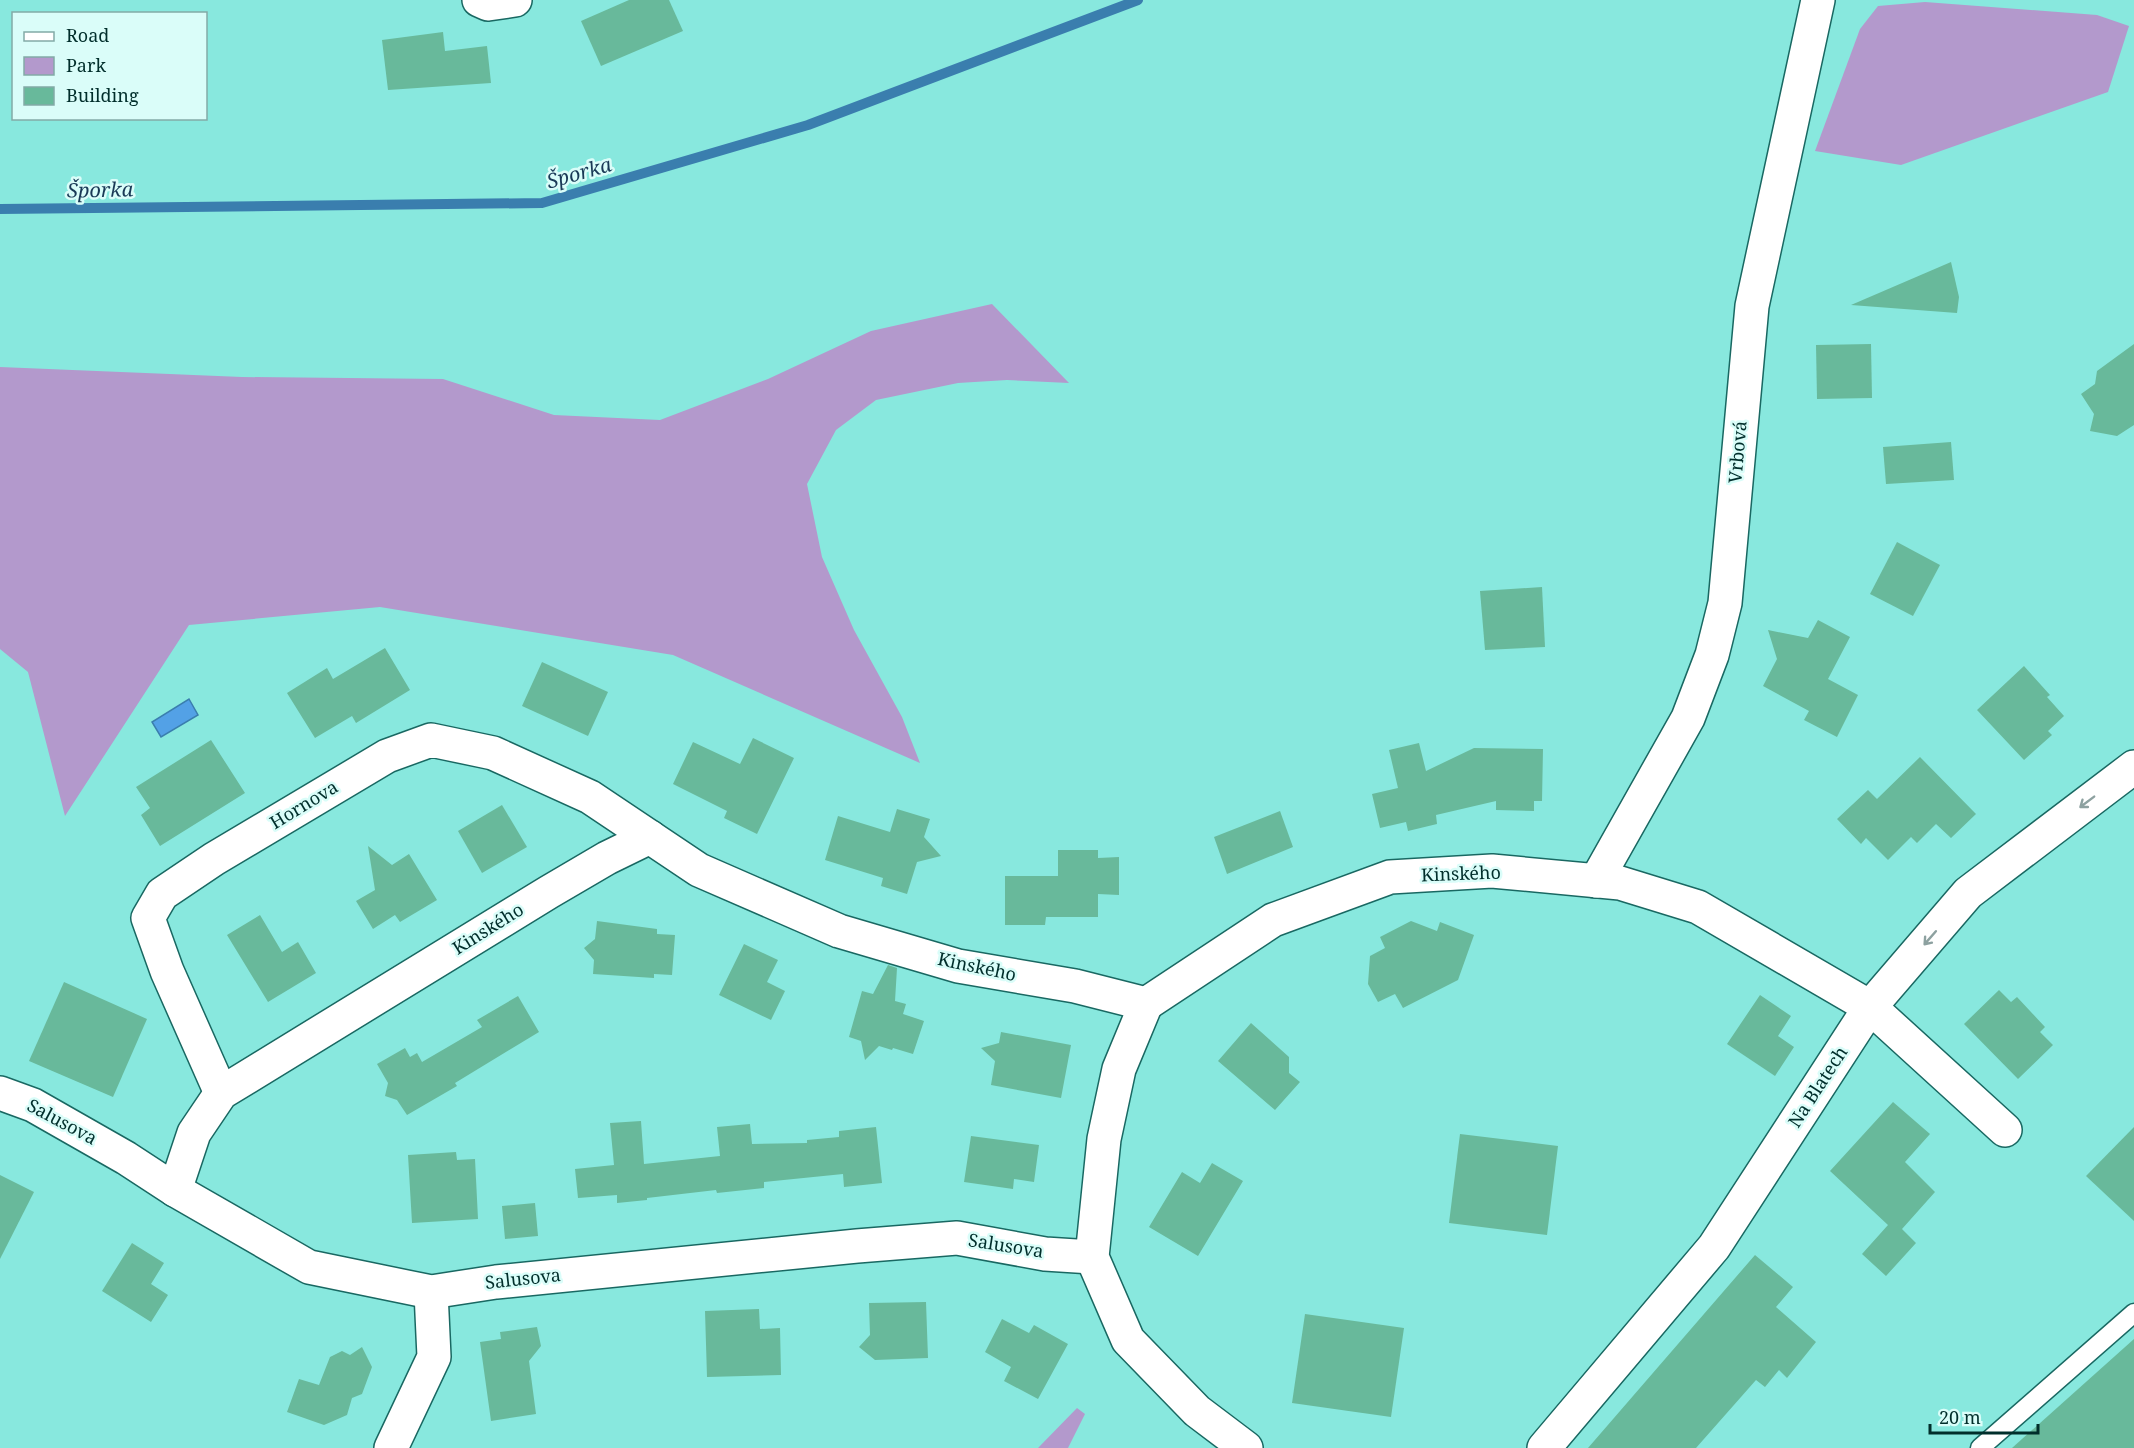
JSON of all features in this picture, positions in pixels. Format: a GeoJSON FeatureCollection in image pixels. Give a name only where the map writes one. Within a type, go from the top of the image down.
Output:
{"type":"FeatureCollection","features":[{"type":"Feature","properties":{"kind":"street"},"geometry":{"type":"LineString","coordinates":[[479,0],[488,4],[515,0]]}},
{"type":"Feature","properties":{"kind":"street","name":"Vrbová"},"geometry":{"type":"LineString","coordinates":[[1596,880],[1688,718],[1712,655],[1725,603],[1752,306],[1818,0]]}},
{"type":"Feature","properties":{"kind":"street","name":"Hornova"},"geometry":{"type":"LineString","coordinates":[[221,1093],[167,971],[148,918],[162,894],[214,859],[387,756],[431,740],[493,753],[590,797],[650,837]]}},
{"type":"Feature","properties":{"kind":"street","name":"Na Blatech"},"geometry":{"type":"LineString","coordinates":[[1544,1448],[1714,1247],[1870,1007],[1968,894],[2134,767]]}},
{"type":"Feature","properties":{"kind":"street","name":"Kinského"},"geometry":{"type":"LineString","coordinates":[[175,1190],[194,1133],[221,1093],[549,892],[607,858],[650,837],[699,870],[839,931],[958,966],[1075,986],[1146,1004],[1273,920],[1390,877],[1492,871],[1620,883],[1698,908],[1870,1007],[2005,1130]]}},
{"type":"Feature","properties":{"kind":"street"},"geometry":{"type":"LineString","coordinates":[[1146,1004],[1119,1069],[1104,1139],[1092,1257],[1128,1340],[1197,1412],[1246,1448]]}},
{"type":"Feature","properties":{"kind":"street","name":"Salusova"},"geometry":{"type":"LineString","coordinates":[[0,1093],[33,1105],[309,1267],[431,1292],[496,1281],[957,1238],[1045,1254],[1092,1257]]}},
{"type":"Feature","properties":{"kind":"street"},"geometry":{"type":"LineString","coordinates":[[391,1448],[434,1357],[431,1292]]}},
{"type":"Feature","properties":{"kind":"lane"},"geometry":{"type":"LineString","coordinates":[[1980,1448],[2134,1313]]}},
{"type":"Feature","properties":{"kind":"green space"},"geometry":{"type":"Polygon","coordinates":[[[1925,2],[2097,15],[2129,26],[2108,92],[1901,165],[1815,151],[1860,29],[1878,6],[1925,2]]]}},
{"type":"Feature","properties":{"kind":"green space"},"geometry":{"type":"Polygon","coordinates":[[[992,304],[1069,383],[1007,380],[958,383],[876,400],[836,430],[807,484],[822,557],[854,630],[902,717],[920,763],[673,655],[380,607],[189,625],[65,816],[28,672],[0,649],[0,367],[242,377],[443,379],[554,415],[660,420],[768,379],[871,331],[992,304]]]}},
{"type":"Feature","properties":{"kind":"green space"},"geometry":{"type":"Polygon","coordinates":[[[1077,1408],[1085,1414],[1068,1448],[1038,1448],[1077,1408]]]}},
{"type":"Feature","properties":{"kind":"water"},"geometry":{"type":"Polygon","coordinates":[[[189,699],[198,715],[161,737],[152,722],[189,699]]]}},
{"type":"Feature","properties":{"kind":"building"},"geometry":{"type":"Polygon","coordinates":[[[629,0],[669,0],[683,31],[601,66],[581,21],[629,0]]]}},
{"type":"Feature","properties":{"kind":"building"},"geometry":{"type":"Polygon","coordinates":[[[443,32],[445,51],[487,46],[491,83],[388,90],[382,40],[443,32]]]}},
{"type":"Feature","properties":{"kind":"building"},"geometry":{"type":"Polygon","coordinates":[[[1951,262],[1959,297],[1957,313],[1851,305],[1951,262]]]}},
{"type":"Feature","properties":{"kind":"building"},"geometry":{"type":"Polygon","coordinates":[[[1871,344],[1872,398],[1817,399],[1816,345],[1871,344]]]}},
{"type":"Feature","properties":{"kind":"building"},"geometry":{"type":"Polygon","coordinates":[[[2134,344],[2134,425],[2117,436],[2090,431],[2094,414],[2081,394],[2095,384],[2097,371],[2134,344]]]}},
{"type":"Feature","properties":{"kind":"building"},"geometry":{"type":"Polygon","coordinates":[[[1951,442],[1954,480],[1886,484],[1883,447],[1951,442]]]}},
{"type":"Feature","properties":{"kind":"building"},"geometry":{"type":"Polygon","coordinates":[[[1897,542],[1940,565],[1913,616],[1870,594],[1897,542]]]}},
{"type":"Feature","properties":{"kind":"building"},"geometry":{"type":"Polygon","coordinates":[[[1542,587],[1545,647],[1485,650],[1480,591],[1542,587]]]}},
{"type":"Feature","properties":{"kind":"building"},"geometry":{"type":"Polygon","coordinates":[[[1818,620],[1850,637],[1828,679],[1858,695],[1837,737],[1804,720],[1809,711],[1763,686],[1777,659],[1768,630],[1808,638],[1818,620]]]}},
{"type":"Feature","properties":{"kind":"building"},"geometry":{"type":"Polygon","coordinates":[[[385,648],[410,690],[356,723],[352,716],[315,738],[287,693],[327,668],[333,679],[385,648]]]}},
{"type":"Feature","properties":{"kind":"building"},"geometry":{"type":"Polygon","coordinates":[[[542,662],[608,692],[588,736],[522,706],[542,662]]]}},
{"type":"Feature","properties":{"kind":"building"},"geometry":{"type":"Polygon","coordinates":[[[2024,666],[2050,695],[2047,697],[2064,716],[2048,731],[2052,735],[2024,760],[1977,710],[2024,666]]]}},
{"type":"Feature","properties":{"kind":"building"},"geometry":{"type":"Polygon","coordinates":[[[753,738],[794,758],[757,834],[724,818],[727,811],[673,784],[693,742],[740,764],[753,738]]]}},
{"type":"Feature","properties":{"kind":"building"},"geometry":{"type":"Polygon","coordinates":[[[211,740],[245,793],[160,846],[141,815],[150,808],[136,787],[211,740]]]}},
{"type":"Feature","properties":{"kind":"building"},"geometry":{"type":"Polygon","coordinates":[[[1419,743],[1426,771],[1474,748],[1543,749],[1542,801],[1534,801],[1534,811],[1496,810],[1496,801],[1436,815],[1437,824],[1408,831],[1406,822],[1380,828],[1372,794],[1398,788],[1389,750],[1419,743]]]}},
{"type":"Feature","properties":{"kind":"building"},"geometry":{"type":"Polygon","coordinates":[[[1920,757],[1976,814],[1951,838],[1936,824],[1917,843],[1911,837],[1888,860],[1866,838],[1861,844],[1837,819],[1868,790],[1877,799],[1920,757]]]}},
{"type":"Feature","properties":{"kind":"building"},"geometry":{"type":"Polygon","coordinates":[[[502,805],[527,847],[482,873],[458,831],[502,805]]]}},
{"type":"Feature","properties":{"kind":"building"},"geometry":{"type":"Polygon","coordinates":[[[897,809],[930,819],[924,837],[941,856],[917,862],[907,894],[881,886],[883,878],[825,860],[838,816],[890,832],[897,809]]]}},
{"type":"Feature","properties":{"kind":"building"},"geometry":{"type":"Polygon","coordinates":[[[1280,811],[1293,847],[1227,874],[1214,837],[1280,811]]]}},
{"type":"Feature","properties":{"kind":"building"},"geometry":{"type":"Polygon","coordinates":[[[368,846],[392,865],[409,854],[437,900],[400,922],[395,915],[373,929],[356,901],[375,890],[368,846]]]}},
{"type":"Feature","properties":{"kind":"building"},"geometry":{"type":"Polygon","coordinates":[[[1058,850],[1098,850],[1098,858],[1119,857],[1119,895],[1098,894],[1098,917],[1046,917],[1045,925],[1005,925],[1005,876],[1058,876],[1058,850]]]}},
{"type":"Feature","properties":{"kind":"building"},"geometry":{"type":"Polygon","coordinates":[[[260,915],[282,952],[298,942],[316,973],[268,1002],[227,935],[260,915]]]}},
{"type":"Feature","properties":{"kind":"building"},"geometry":{"type":"Polygon","coordinates":[[[597,921],[657,929],[657,934],[675,935],[672,975],[654,974],[654,978],[593,974],[594,960],[584,948],[595,939],[597,921]]]}},
{"type":"Feature","properties":{"kind":"building"},"geometry":{"type":"Polygon","coordinates":[[[1411,921],[1437,931],[1440,922],[1474,935],[1458,980],[1403,1008],[1395,994],[1378,1002],[1368,984],[1370,956],[1385,948],[1380,937],[1411,921]]]}},
{"type":"Feature","properties":{"kind":"building"},"geometry":{"type":"Polygon","coordinates":[[[744,944],[778,960],[767,982],[785,991],[771,1020],[719,995],[744,944]]]}},
{"type":"Feature","properties":{"kind":"building"},"geometry":{"type":"Polygon","coordinates":[[[888,965],[897,968],[895,1001],[906,1004],[903,1014],[924,1021],[913,1054],[879,1046],[865,1060],[861,1041],[849,1037],[862,991],[873,994],[888,965]]]}},
{"type":"Feature","properties":{"kind":"building"},"geometry":{"type":"Polygon","coordinates":[[[64,982],[147,1019],[113,1097],[29,1061],[64,982]]]}},
{"type":"Feature","properties":{"kind":"building"},"geometry":{"type":"Polygon","coordinates":[[[1999,990],[2011,1002],[2017,997],[2045,1027],[2040,1032],[2053,1045],[2018,1079],[1964,1024],[1999,990]]]}},
{"type":"Feature","properties":{"kind":"building"},"geometry":{"type":"Polygon","coordinates":[[[1760,995],[1791,1016],[1778,1036],[1794,1047],[1775,1076],[1727,1044],[1760,995]]]}},
{"type":"Feature","properties":{"kind":"building"},"geometry":{"type":"Polygon","coordinates":[[[518,996],[539,1032],[455,1083],[457,1086],[407,1115],[397,1100],[385,1096],[388,1083],[377,1064],[405,1048],[410,1057],[417,1053],[422,1062],[482,1027],[477,1020],[518,996]]]}},
{"type":"Feature","properties":{"kind":"building"},"geometry":{"type":"Polygon","coordinates":[[[1251,1023],[1289,1057],[1289,1073],[1300,1082],[1275,1110],[1218,1061],[1251,1023]]]}},
{"type":"Feature","properties":{"kind":"building"},"geometry":{"type":"Polygon","coordinates":[[[1001,1032],[1071,1045],[1061,1098],[991,1085],[995,1061],[981,1048],[999,1043],[1001,1032]]]}},
{"type":"Feature","properties":{"kind":"building"},"geometry":{"type":"Polygon","coordinates":[[[1893,1102],[1930,1134],[1905,1162],[1935,1192],[1902,1229],[1916,1243],[1886,1276],[1862,1254],[1888,1225],[1830,1171],[1893,1102]]]}},
{"type":"Feature","properties":{"kind":"building"},"geometry":{"type":"Polygon","coordinates":[[[641,1121],[644,1164],[720,1156],[717,1127],[750,1124],[752,1144],[807,1143],[807,1140],[839,1137],[839,1131],[876,1127],[882,1183],[844,1187],[843,1174],[764,1182],[764,1188],[717,1193],[716,1190],[617,1203],[617,1195],[578,1198],[575,1169],[614,1165],[610,1123],[641,1121]]]}},
{"type":"Feature","properties":{"kind":"building"},"geometry":{"type":"Polygon","coordinates":[[[2134,1127],[2134,1221],[2086,1176],[2134,1127]]]}},
{"type":"Feature","properties":{"kind":"building"},"geometry":{"type":"Polygon","coordinates":[[[1460,1134],[1558,1146],[1547,1235],[1449,1223],[1460,1134]]]}},
{"type":"Feature","properties":{"kind":"building"},"geometry":{"type":"Polygon","coordinates":[[[971,1136],[1039,1145],[1034,1182],[1014,1179],[1013,1189],[964,1182],[971,1136]]]}},
{"type":"Feature","properties":{"kind":"building"},"geometry":{"type":"Polygon","coordinates":[[[456,1152],[457,1160],[475,1159],[478,1219],[412,1223],[408,1155],[456,1152]]]}},
{"type":"Feature","properties":{"kind":"building"},"geometry":{"type":"Polygon","coordinates":[[[1212,1163],[1243,1181],[1198,1256],[1149,1227],[1182,1172],[1200,1183],[1212,1163]]]}},
{"type":"Feature","properties":{"kind":"building"},"geometry":{"type":"Polygon","coordinates":[[[0,1175],[34,1192],[0,1259],[0,1175]]]}},
{"type":"Feature","properties":{"kind":"building"},"geometry":{"type":"Polygon","coordinates":[[[535,1203],[538,1236],[505,1239],[502,1206],[535,1203]]]}},
{"type":"Feature","properties":{"kind":"building"},"geometry":{"type":"Polygon","coordinates":[[[132,1243],[164,1263],[151,1284],[168,1295],[151,1322],[102,1291],[132,1243]]]}},
{"type":"Feature","properties":{"kind":"building"},"geometry":{"type":"Polygon","coordinates":[[[1755,1255],[1793,1287],[1776,1307],[1816,1342],[1787,1378],[1779,1370],[1765,1387],[1756,1380],[1696,1448],[1588,1448],[1755,1255]]]}},
{"type":"Feature","properties":{"kind":"building"},"geometry":{"type":"Polygon","coordinates":[[[926,1302],[928,1358],[875,1360],[859,1347],[870,1335],[869,1303],[926,1302]]]}},
{"type":"Feature","properties":{"kind":"building"},"geometry":{"type":"Polygon","coordinates":[[[759,1309],[760,1329],[780,1328],[781,1375],[707,1377],[705,1311],[759,1309]]]}},
{"type":"Feature","properties":{"kind":"building"},"geometry":{"type":"Polygon","coordinates":[[[1305,1314],[1404,1328],[1391,1417],[1292,1403],[1305,1314]]]}},
{"type":"Feature","properties":{"kind":"building"},"geometry":{"type":"Polygon","coordinates":[[[1002,1319],[1029,1333],[1034,1325],[1068,1344],[1038,1399],[1004,1381],[1011,1367],[985,1352],[1002,1319]]]}},
{"type":"Feature","properties":{"kind":"building"},"geometry":{"type":"Polygon","coordinates":[[[537,1327],[541,1346],[529,1361],[536,1414],[491,1421],[480,1342],[501,1339],[500,1332],[537,1327]]]}},
{"type":"Feature","properties":{"kind":"building"},"geometry":{"type":"Polygon","coordinates":[[[2134,1339],[2134,1448],[2012,1448],[2134,1339]]]}},
{"type":"Feature","properties":{"kind":"building"},"geometry":{"type":"Polygon","coordinates":[[[362,1347],[372,1367],[362,1394],[352,1398],[347,1415],[324,1425],[287,1412],[299,1379],[319,1385],[330,1357],[342,1351],[350,1355],[362,1347]]]}},
{"type":"Feature","properties":{"kind":"waterway","name":"Šporka"},"geometry":{"type":"LineString","coordinates":[[0,209],[542,203],[808,125],[1138,0]]}}]}
